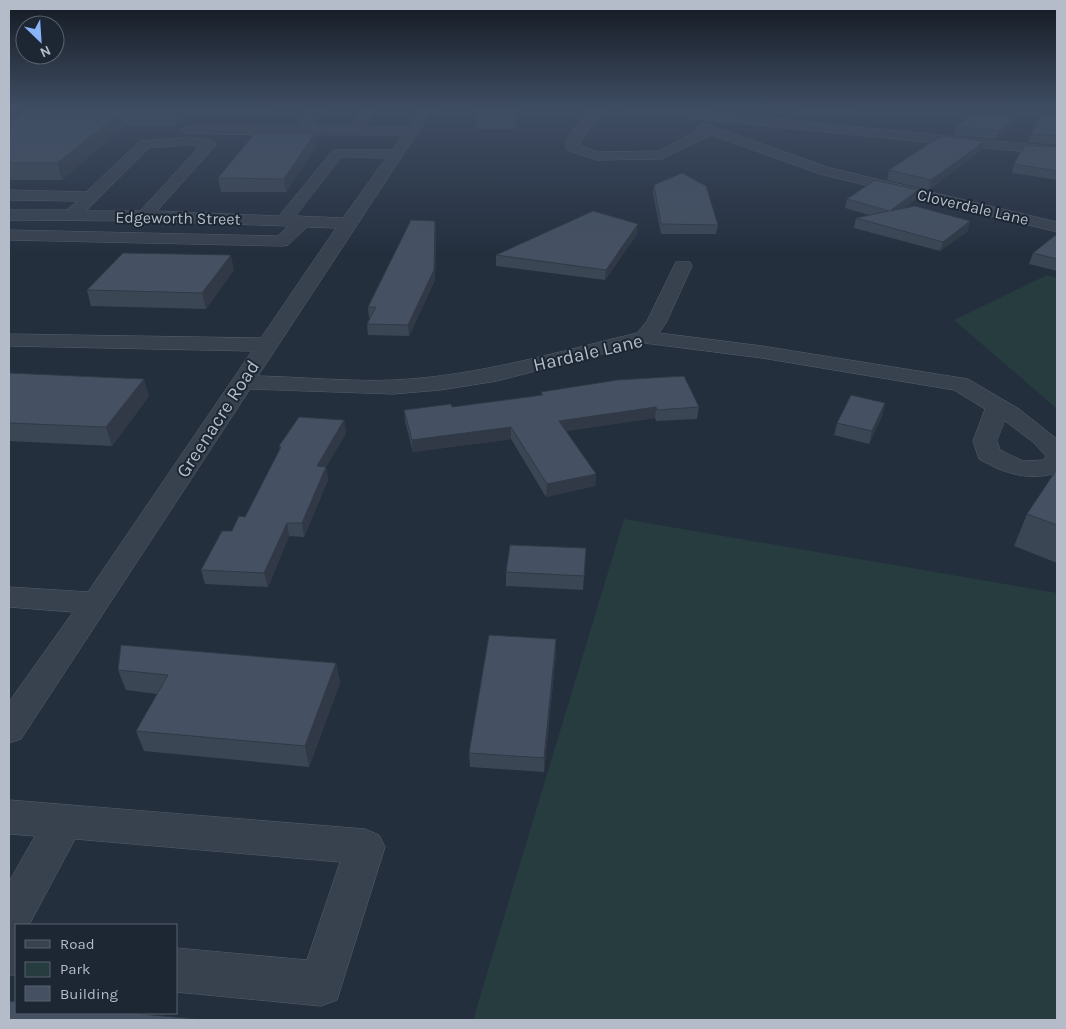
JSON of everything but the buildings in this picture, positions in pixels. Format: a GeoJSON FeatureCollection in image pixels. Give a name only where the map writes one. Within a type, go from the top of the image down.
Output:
{"type":"FeatureCollection","features":[{"type":"Feature","properties":{"kind":"street"},"geometry":{"type":"LineString","coordinates":[[59,236],[91,196],[131,157]]}},
{"type":"Feature","properties":{"kind":"street"},"geometry":{"type":"LineString","coordinates":[[144,216],[198,157]]}},
{"type":"Feature","properties":{"kind":"street"},"geometry":{"type":"LineString","coordinates":[[283,221],[335,157]]}},
{"type":"Feature","properties":{"kind":"street","name":"Greenacre Road"},"geometry":{"type":"LineString","coordinates":[[9,729],[96,603],[348,223],[395,157]]}},
{"type":"Feature","properties":{"kind":"street","name":"Cloverdale Lane"},"geometry":{"type":"LineString","coordinates":[[786,157],[826,171],[1057,227]]}},
{"type":"Feature","properties":{"kind":"street"},"geometry":{"type":"LineString","coordinates":[[826,171],[839,158]]}},
{"type":"Feature","properties":{"kind":"street"},"geometry":{"type":"LineString","coordinates":[[9,195],[91,196]]}},
{"type":"Feature","properties":{"kind":"street","name":"Edgeworth Street"},"geometry":{"type":"LineString","coordinates":[[9,214],[144,216],[348,223]]}},
{"type":"Feature","properties":{"kind":"street"},"geometry":{"type":"LineString","coordinates":[[9,235],[282,241],[302,222]]}},
{"type":"Feature","properties":{"kind":"street"},"geometry":{"type":"LineString","coordinates":[[644,338],[656,323],[683,266]]}},
{"type":"Feature","properties":{"kind":"street","name":"Hardale Lane"},"geometry":{"type":"LineString","coordinates":[[244,382],[393,387],[440,383],[497,374],[644,338],[762,352],[960,384],[998,407]]}},
{"type":"Feature","properties":{"kind":"street"},"geometry":{"type":"LineString","coordinates":[[9,340],[267,344]]}},
{"type":"Feature","properties":{"kind":"street"},"geometry":{"type":"LineString","coordinates":[[1057,453],[1042,437],[998,407],[985,441],[988,454],[1006,466],[1026,471],[1044,470],[1056,464],[1057,458]]}},
{"type":"Feature","properties":{"kind":"street"},"geometry":{"type":"LineString","coordinates":[[9,597],[96,603]]}},
{"type":"Feature","properties":{"kind":"street"},"geometry":{"type":"LineString","coordinates":[[9,818],[365,847],[321,984],[178,970]]}},
{"type":"Feature","properties":{"kind":"street"},"geometry":{"type":"LineString","coordinates":[[9,921],[64,822]]}},
{"type":"Feature","properties":{"kind":"green space"},"geometry":{"type":"Polygon","coordinates":[[[1047,275],[1057,278],[1057,409],[954,320],[1047,275]]]}},
{"type":"Feature","properties":{"kind":"green space"},"geometry":{"type":"Polygon","coordinates":[[[624,519],[1057,593],[1057,1020],[473,1020],[624,519]]]}}]}
